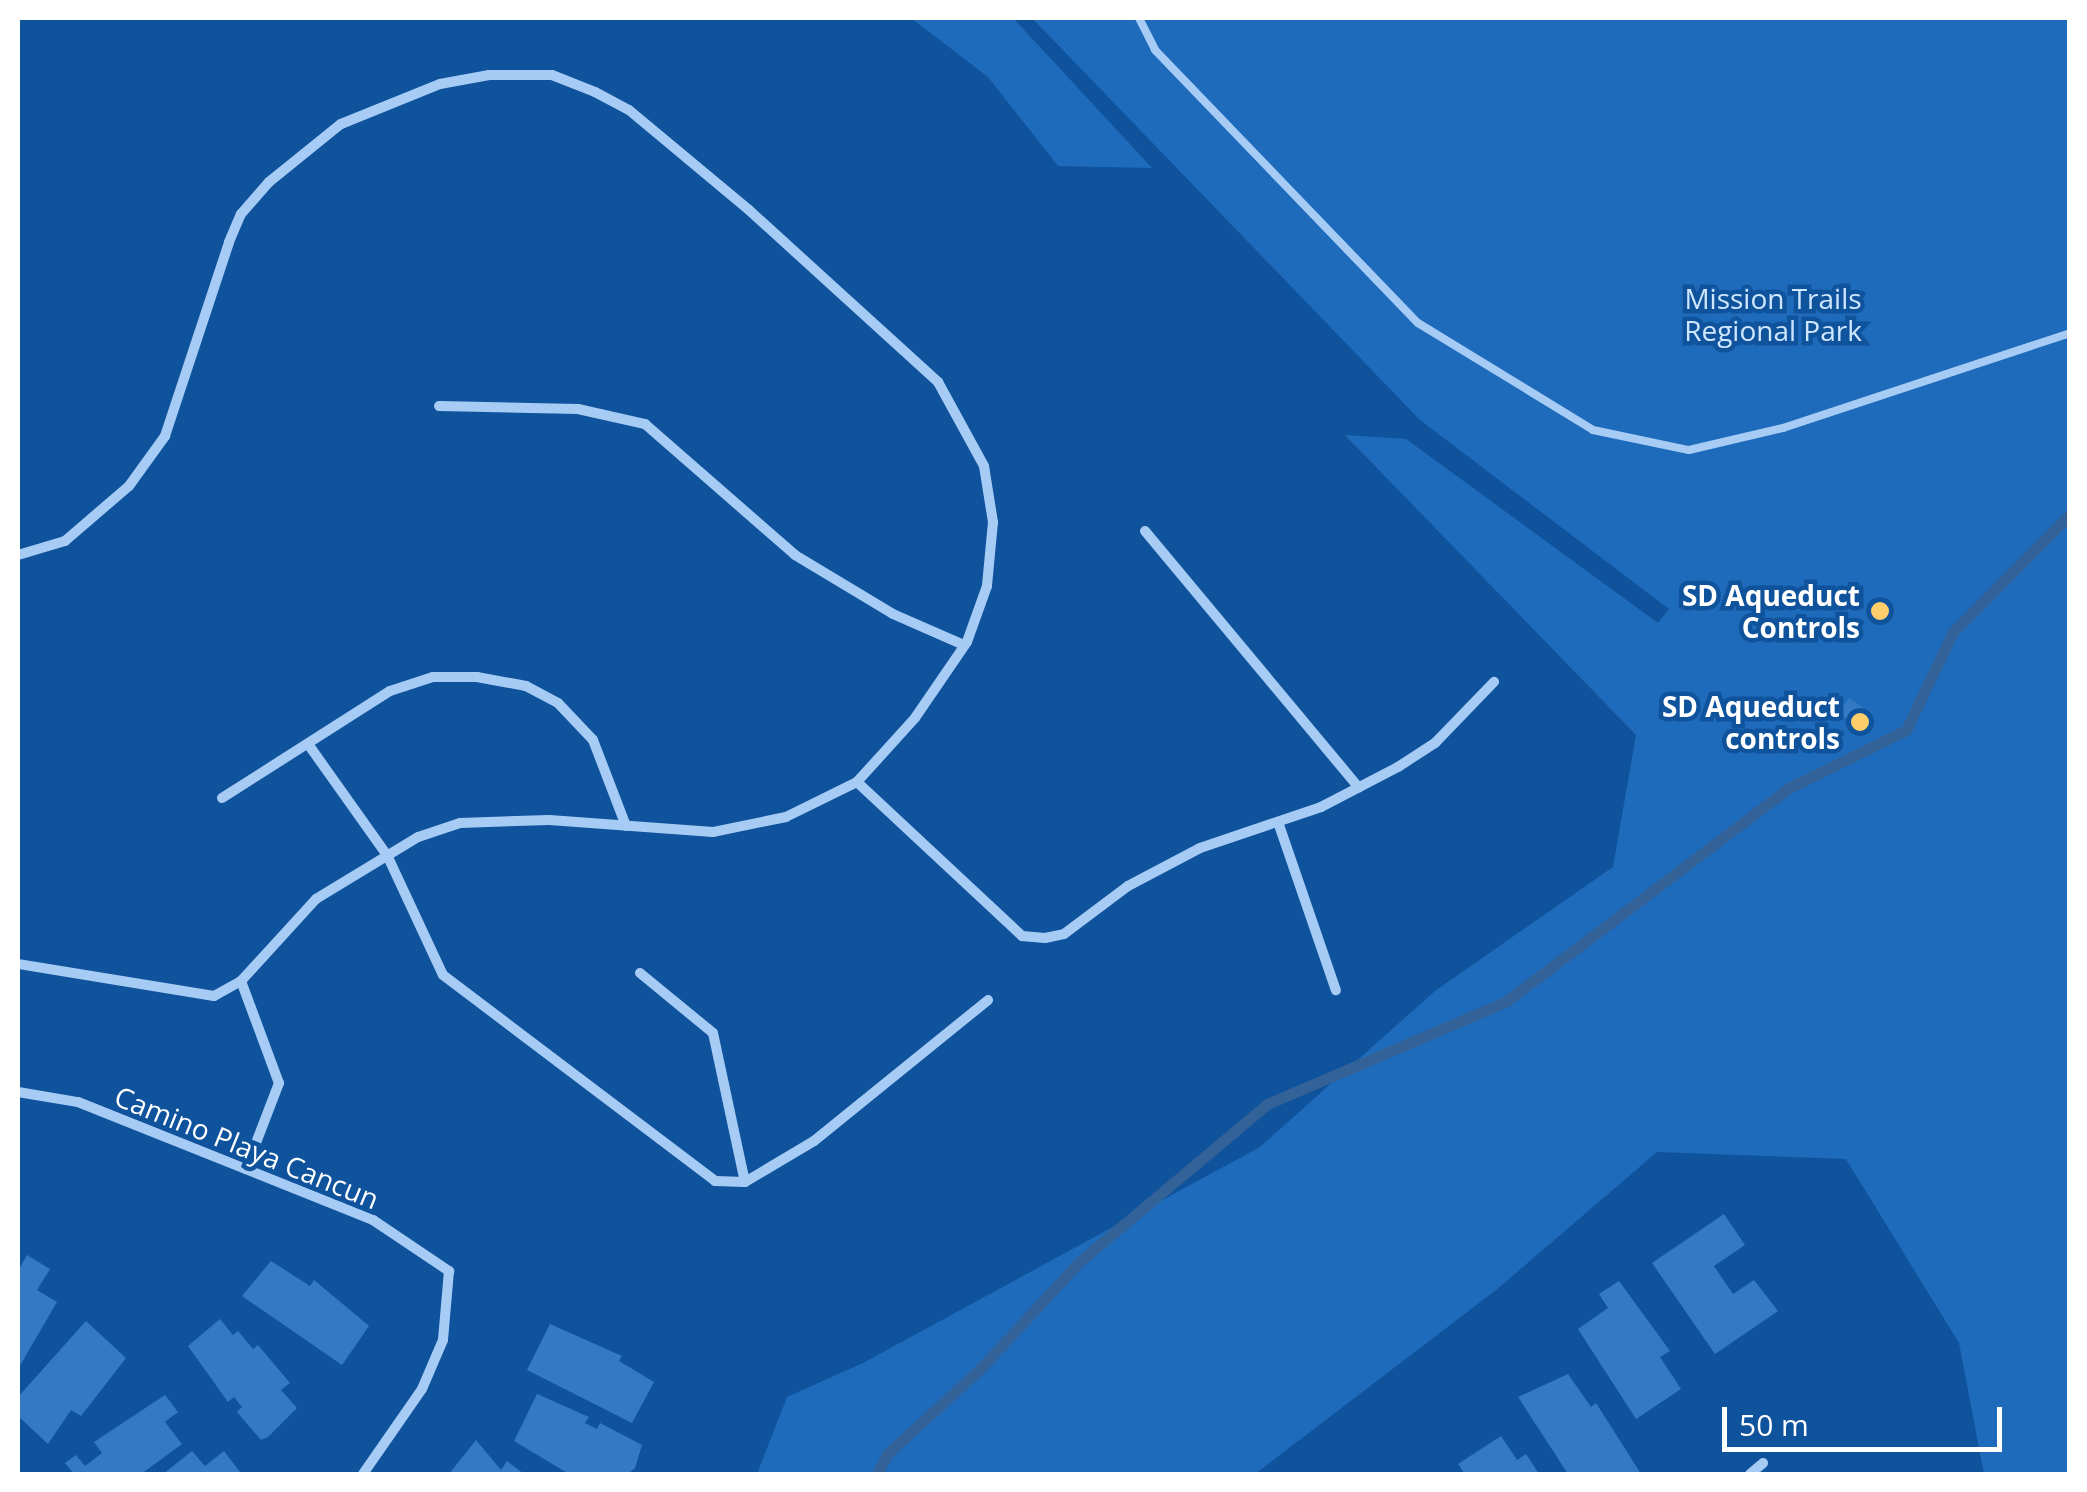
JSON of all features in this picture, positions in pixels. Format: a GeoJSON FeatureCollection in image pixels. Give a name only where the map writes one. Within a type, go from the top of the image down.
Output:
{"type":"FeatureCollection","features":[{"type":"Feature","properties":{"kind":"street"},"geometry":{"type":"LineString","coordinates":[[18,555],[65,541],[129,486],[165,436],[229,242],[242,214],[269,182],[341,124],[440,84],[489,75],[552,75],[630,110],[938,382],[984,466],[993,522],[987,586],[964,645],[890,752],[857,782],[786,817],[713,832],[460,823],[386,855],[316,899],[241,980],[214,996],[18,964]]}},
{"type":"Feature","properties":{"kind":"street"},"geometry":{"type":"LineString","coordinates":[[438,406],[578,408],[645,424],[795,555],[893,614],[964,645]]}},
{"type":"Feature","properties":{"kind":"street"},"geometry":{"type":"LineString","coordinates":[[1145,531],[1359,788]]}},
{"type":"Feature","properties":{"kind":"street"},"geometry":{"type":"LineString","coordinates":[[222,798],[390,691],[433,677],[526,686],[558,703],[593,740],[626,826]]}},
{"type":"Feature","properties":{"kind":"street"},"geometry":{"type":"LineString","coordinates":[[857,782],[1022,936],[1064,934],[1128,886],[1200,848],[1278,822],[1359,788],[1435,742],[1494,682]]}},
{"type":"Feature","properties":{"kind":"street"},"geometry":{"type":"LineString","coordinates":[[308,744],[386,855],[443,975],[703,1175],[745,1182],[814,1141],[988,1000]]}},
{"type":"Feature","properties":{"kind":"street"},"geometry":{"type":"LineString","coordinates":[[1278,822],[1336,990]]}},
{"type":"Feature","properties":{"kind":"street"},"geometry":{"type":"LineString","coordinates":[[640,973],[713,1033],[745,1182]]}},
{"type":"Feature","properties":{"kind":"street"},"geometry":{"type":"LineString","coordinates":[[241,980],[279,1083],[246,1169]]}},
{"type":"Feature","properties":{"kind":"street","name":"Camino Playa Cancun"},"geometry":{"type":"LineString","coordinates":[[18,1092],[78,1102],[374,1220],[448,1271],[443,1340],[422,1388],[363,1474]]}},
{"type":"Feature","properties":{"kind":"street"},"geometry":{"type":"LineString","coordinates":[[1750,1474],[1763,1463]]}},
{"type":"Feature","properties":{"kind":"lane"},"geometry":{"type":"LineString","coordinates":[[1139,18],[1155,50],[1418,323],[1593,430],[1689,450],[1783,428],[2070,333]]}},
{"type":"Feature","properties":{"kind":"green space"},"geometry":{"type":"Polygon","coordinates":[[[911,18],[1013,18],[1152,168],[1058,166],[988,77],[911,18]]]}},
{"type":"Feature","properties":{"kind":"green space","name":"Mission Trails Regional Park"},"geometry":{"type":"Polygon","coordinates":[[[1032,18],[2069,18],[2069,1474],[1984,1474],[1959,1343],[1846,1159],[1657,1152],[1496,1290],[1255,1474],[757,1474],[787,1397],[863,1363],[1260,1147],[1435,991],[1613,867],[1636,735],[1345,435],[1406,439],[1658,623],[1669,609],[1420,420],[1032,18]]]}},
{"type":"Feature","properties":{"kind":"building","name":"SD Aqueduct controls"},"geometry":{"type":"Polygon","coordinates":[[[1849,698],[1872,714],[1864,729],[1837,713],[1849,698]]]}},
{"type":"Feature","properties":{"kind":"building"},"geometry":{"type":"Polygon","coordinates":[[[1724,1214],[1745,1245],[1714,1266],[1733,1294],[1754,1280],[1778,1311],[1715,1354],[1652,1263],[1724,1214]]]}},
{"type":"Feature","properties":{"kind":"building"},"geometry":{"type":"Polygon","coordinates":[[[27,1255],[50,1269],[37,1290],[57,1302],[18,1369],[18,1271],[27,1255]]]}},
{"type":"Feature","properties":{"kind":"building"},"geometry":{"type":"Polygon","coordinates":[[[271,1261],[310,1286],[314,1280],[369,1326],[342,1365],[242,1296],[271,1261]]]}},
{"type":"Feature","properties":{"kind":"building"},"geometry":{"type":"Polygon","coordinates":[[[1619,1281],[1670,1351],[1660,1357],[1681,1389],[1636,1419],[1578,1329],[1608,1308],[1599,1294],[1619,1281]]]}},
{"type":"Feature","properties":{"kind":"building"},"geometry":{"type":"Polygon","coordinates":[[[220,1319],[233,1335],[238,1331],[253,1349],[258,1345],[290,1383],[281,1390],[297,1408],[261,1440],[237,1412],[242,1407],[234,1397],[228,1402],[188,1346],[220,1319]]]}},
{"type":"Feature","properties":{"kind":"building"},"geometry":{"type":"Polygon","coordinates":[[[86,1321],[126,1358],[81,1416],[71,1410],[48,1444],[18,1416],[18,1397],[86,1321]]]}},
{"type":"Feature","properties":{"kind":"building"},"geometry":{"type":"Polygon","coordinates":[[[550,1324],[622,1356],[619,1361],[654,1382],[632,1423],[527,1370],[550,1324]]]}},
{"type":"Feature","properties":{"kind":"building"},"geometry":{"type":"Polygon","coordinates":[[[1568,1374],[1591,1407],[1596,1403],[1641,1474],[1568,1474],[1518,1397],[1568,1374]]]}},
{"type":"Feature","properties":{"kind":"building"},"geometry":{"type":"Polygon","coordinates":[[[537,1394],[589,1417],[585,1423],[597,1429],[600,1423],[642,1445],[635,1468],[628,1474],[569,1474],[514,1441],[537,1394]]]}},
{"type":"Feature","properties":{"kind":"building"},"geometry":{"type":"Polygon","coordinates":[[[165,1395],[178,1412],[165,1422],[182,1444],[141,1474],[74,1474],[65,1463],[76,1455],[85,1466],[102,1453],[94,1442],[165,1395]]]}},
{"type":"Feature","properties":{"kind":"building"},"geometry":{"type":"Polygon","coordinates":[[[1501,1436],[1517,1460],[1526,1454],[1539,1474],[1465,1474],[1458,1464],[1501,1436]]]}},
{"type":"Feature","properties":{"kind":"building"},"geometry":{"type":"Polygon","coordinates":[[[476,1440],[501,1470],[507,1461],[524,1474],[449,1474],[476,1440]]]}},
{"type":"Feature","properties":{"kind":"building"},"geometry":{"type":"Polygon","coordinates":[[[192,1451],[205,1466],[224,1451],[240,1472],[163,1474],[192,1451]]]}},
{"type":"Feature","properties":{"kind":"waterway"},"geometry":{"type":"LineString","coordinates":[[877,1474],[887,1454],[980,1369],[1079,1262],[1267,1104],[1505,1002],[1789,788],[1906,730],[1953,632],[2070,514]]}},
{"type":"Feature","properties":{"kind":"place","name":"SD Aqueduct Controls"},"geometry":{"type":"Point","coordinates":[1880,611]}},
{"type":"Feature","properties":{"kind":"place","name":"SD Aqueduct controls"},"geometry":{"type":"Point","coordinates":[1860,722]}}]}
